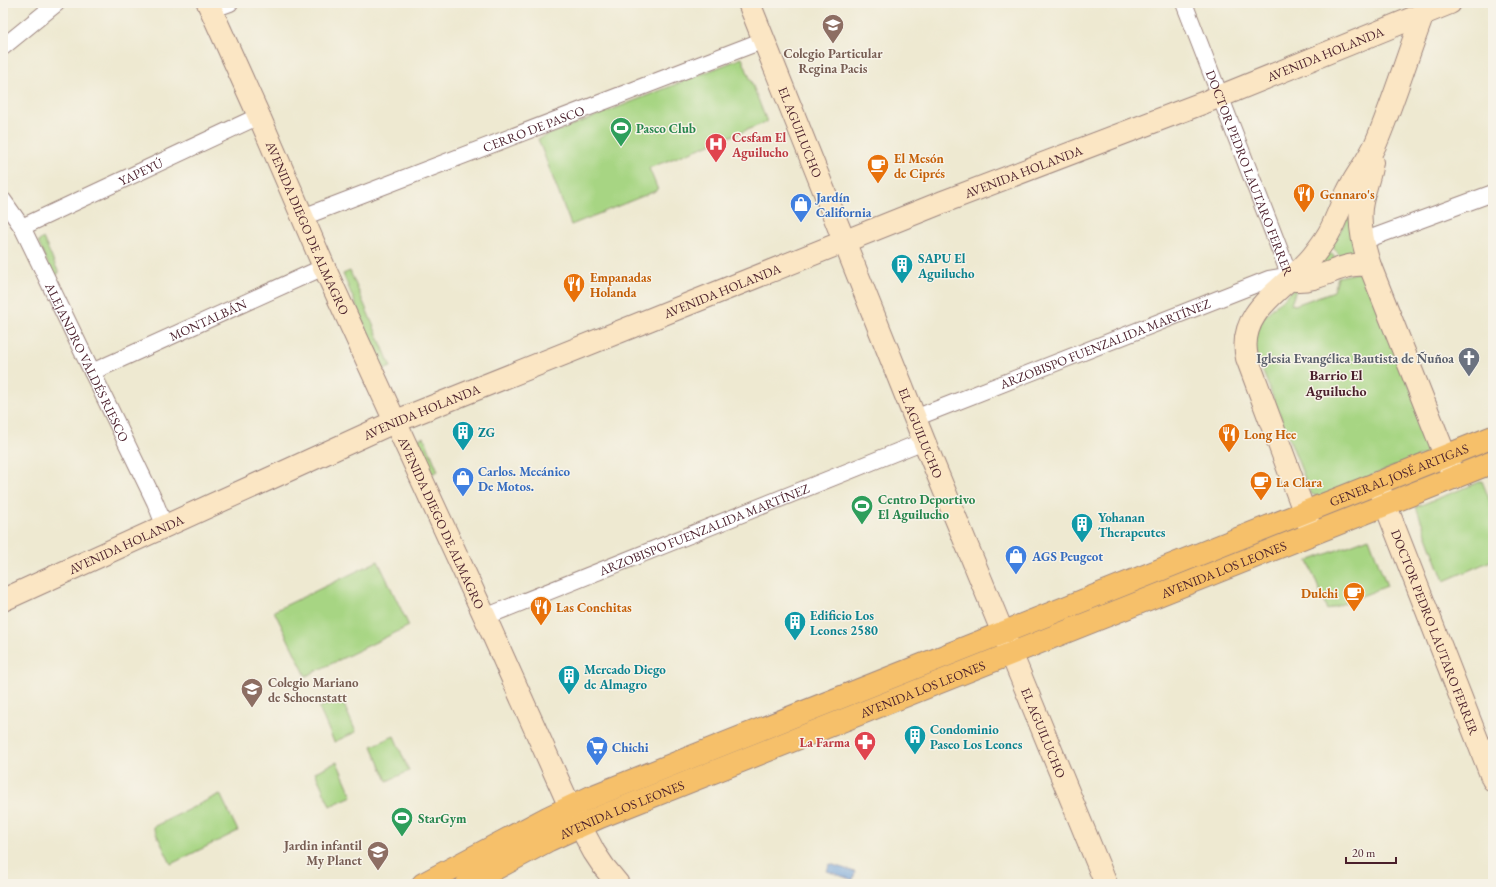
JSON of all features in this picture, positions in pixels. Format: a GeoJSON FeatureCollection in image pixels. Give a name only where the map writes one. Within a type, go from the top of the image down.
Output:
{"type":"FeatureCollection","features":[{"type":"Feature","properties":{"kind":"main road","name":"GENERAL JOSÉ ARTIGAS"},"geometry":{"type":"LineString","coordinates":[[1305,512],[1493,437]]}},
{"type":"Feature","properties":{"kind":"main road","name":"GENERAL JOSÉ ARTIGAS"},"geometry":{"type":"LineString","coordinates":[[1384,506],[1493,462]]}},
{"type":"Feature","properties":{"kind":"main road","name":"AVENIDA LOS LEONES"},"geometry":{"type":"LineString","coordinates":[[467,884],[575,816],[1012,654],[1384,506]]}},
{"type":"Feature","properties":{"kind":"main road","name":"AVENIDA LOS LEONES"},"geometry":{"type":"LineString","coordinates":[[423,884],[547,818],[575,816],[591,797],[1305,512]]}},
{"type":"Feature","properties":{"kind":"street"},"geometry":{"type":"LineString","coordinates":[[3,47],[57,3]]}},
{"type":"Feature","properties":{"kind":"street","name":"EL AGUILUCHO"},"geometry":{"type":"LineString","coordinates":[[749,3],[924,441],[1106,884]]}},
{"type":"Feature","properties":{"kind":"street","name":"DOCTOR PEDRO LAUTARO FERRER"},"geometry":{"type":"LineString","coordinates":[[1184,3],[1294,279],[1271,296],[1258,310],[1247,332],[1246,350],[1257,388],[1305,512],[1312,534]]}},
{"type":"Feature","properties":{"kind":"street","name":"AVENIDA HOLANDA"},"geometry":{"type":"LineString","coordinates":[[3,600],[394,422],[950,200],[1221,96],[1424,7],[1450,3]]}},
{"type":"Feature","properties":{"kind":"street","name":"AVENIDA DIEGO DE ALMAGRO"},"geometry":{"type":"LineString","coordinates":[[216,6],[259,116],[324,267],[394,422],[485,617],[575,816],[604,867],[618,884]]}},
{"type":"Feature","properties":{"kind":"street"},"geometry":{"type":"LineString","coordinates":[[1294,279],[1330,231],[1346,194],[1375,145],[1413,45],[1424,7]]}},
{"type":"Feature","properties":{"kind":"street","name":"CERRO DE PASCO"},"geometry":{"type":"LineString","coordinates":[[303,217],[764,40]]}},
{"type":"Feature","properties":{"kind":"street","name":"YAPEYÚ"},"geometry":{"type":"LineString","coordinates":[[22,227],[259,116]]}},
{"type":"Feature","properties":{"kind":"street"},"geometry":{"type":"LineString","coordinates":[[1375,145],[1362,207],[1360,223],[1363,241],[1370,266],[1454,478]]}},
{"type":"Feature","properties":{"kind":"street"},"geometry":{"type":"LineString","coordinates":[[1363,241],[1493,193]]}},
{"type":"Feature","properties":{"kind":"street","name":"ALEJANDRO VALDÉS RIESCO"},"geometry":{"type":"LineString","coordinates":[[3,200],[22,227],[155,502],[165,527]]}},
{"type":"Feature","properties":{"kind":"street"},"geometry":{"type":"LineString","coordinates":[[1294,279],[1309,280],[1357,265],[1370,266]]}},
{"type":"Feature","properties":{"kind":"street","name":"MONTALBÁN"},"geometry":{"type":"LineString","coordinates":[[92,372],[324,267]]}},
{"type":"Feature","properties":{"kind":"street","name":"ARZOBISPO FUENZALIDA MARTÍNEZ"},"geometry":{"type":"LineString","coordinates":[[915,418],[1269,279],[1281,277],[1294,279]]}},
{"type":"Feature","properties":{"kind":"street","name":"ARZOBISPO FUENZALIDA MARTÍNEZ"},"geometry":{"type":"LineString","coordinates":[[485,617],[924,441]]}},
{"type":"Feature","properties":{"kind":"street","name":"DOCTOR PEDRO LAUTARO FERRER"},"geometry":{"type":"LineString","coordinates":[[1377,483],[1384,506],[1493,780]]}},
{"type":"Feature","properties":{"kind":"green space","name":"Pasco Club"},"geometry":{"type":"Polygon","coordinates":[[[742,58],[767,122],[649,168],[658,190],[571,225],[538,139],[742,58]]]}},
{"type":"Feature","properties":{"kind":"green space"},"geometry":{"type":"Polygon","coordinates":[[[1351,211],[1357,254],[1342,262],[1340,255],[1332,247],[1351,211]]]}},
{"type":"Feature","properties":{"kind":"green space"},"geometry":{"type":"Polygon","coordinates":[[[43,238],[59,273],[54,277],[38,242],[43,238]]]}},
{"type":"Feature","properties":{"kind":"green space"},"geometry":{"type":"Polygon","coordinates":[[[1328,252],[1334,256],[1336,265],[1325,269],[1319,263],[1328,252]]]}},
{"type":"Feature","properties":{"kind":"green space"},"geometry":{"type":"Polygon","coordinates":[[[350,271],[391,367],[383,370],[343,274],[350,271]]]}},
{"type":"Feature","properties":{"kind":"green space"},"geometry":{"type":"Polygon","coordinates":[[[1360,272],[1366,278],[1433,445],[1428,453],[1319,497],[1311,494],[1258,359],[1253,341],[1260,320],[1295,288],[1296,290],[1291,304],[1295,305],[1334,291],[1338,277],[1360,272]]]}},
{"type":"Feature","properties":{"kind":"green space"},"geometry":{"type":"Polygon","coordinates":[[[424,437],[438,471],[432,474],[418,439],[424,437]]]}},
{"type":"Feature","properties":{"kind":"green space"},"geometry":{"type":"Polygon","coordinates":[[[1482,481],[1493,509],[1493,560],[1444,581],[1416,507],[1482,481]]]}},
{"type":"Feature","properties":{"kind":"green space"},"geometry":{"type":"Polygon","coordinates":[[[1278,532],[1280,536],[1038,633],[1036,628],[1278,532]]]}},
{"type":"Feature","properties":{"kind":"green space"},"geometry":{"type":"Polygon","coordinates":[[[1369,538],[1387,586],[1327,610],[1308,561],[1369,538]]]}},
{"type":"Feature","properties":{"kind":"green space"},"geometry":{"type":"Polygon","coordinates":[[[378,561],[409,626],[306,676],[274,611],[378,561]]]}},
{"type":"Feature","properties":{"kind":"green space"},"geometry":{"type":"Polygon","coordinates":[[[341,698],[356,732],[334,742],[319,708],[341,698]]]}},
{"type":"Feature","properties":{"kind":"green space"},"geometry":{"type":"Polygon","coordinates":[[[394,736],[409,771],[387,781],[372,746],[394,736]]]}},
{"type":"Feature","properties":{"kind":"green space"},"geometry":{"type":"Polygon","coordinates":[[[337,762],[352,796],[330,806],[315,772],[337,762]]]}},
{"type":"Feature","properties":{"kind":"green space"},"geometry":{"type":"Polygon","coordinates":[[[220,794],[238,831],[171,864],[153,827],[220,794]]]}},
{"type":"Feature","properties":{"kind":"water"},"geometry":{"type":"Polygon","coordinates":[[[830,864],[855,872],[853,880],[827,871],[830,864]]]}},
{"type":"Feature","properties":{"kind":"place","name":"Colegio Particular Regina Pacis"},"geometry":{"type":"Point","coordinates":[833,44]}},
{"type":"Feature","properties":{"kind":"place","name":"Pasco Club"},"geometry":{"type":"Point","coordinates":[621,148]}},
{"type":"Feature","properties":{"kind":"place","name":"Cesfam El Aguilucho"},"geometry":{"type":"Point","coordinates":[716,164]}},
{"type":"Feature","properties":{"kind":"place","name":"El Mesón de Ciprés"},"geometry":{"type":"Point","coordinates":[878,184]}},
{"type":"Feature","properties":{"kind":"place","name":"Gennaro's"},"geometry":{"type":"Point","coordinates":[1304,214]}},
{"type":"Feature","properties":{"kind":"place","name":"Jardín California"},"geometry":{"type":"Point","coordinates":[801,224]}},
{"type":"Feature","properties":{"kind":"place","name":"SAPU El Aguilucho"},"geometry":{"type":"Point","coordinates":[902,284]}},
{"type":"Feature","properties":{"kind":"place","name":"Empanadas Holanda"},"geometry":{"type":"Point","coordinates":[574,304]}},
{"type":"Feature","properties":{"kind":"place","name":"Iglesia Evangélica Bautista de Ñuñoa"},"geometry":{"type":"Point","coordinates":[1469,378]}},
{"type":"Feature","properties":{"kind":"place","name":"ZG"},"geometry":{"type":"Point","coordinates":[463,452]}},
{"type":"Feature","properties":{"kind":"place","name":"Long Hee"},"geometry":{"type":"Point","coordinates":[1229,454]}},
{"type":"Feature","properties":{"kind":"place","name":"Carlos. Mecánico De Motos."},"geometry":{"type":"Point","coordinates":[463,498]}},
{"type":"Feature","properties":{"kind":"place","name":"La Clara"},"geometry":{"type":"Point","coordinates":[1261,502]}},
{"type":"Feature","properties":{"kind":"place","name":"Centro Deportivo El Aguilucho"},"geometry":{"type":"Point","coordinates":[862,526]}},
{"type":"Feature","properties":{"kind":"place","name":"Yohanan Therapeutes"},"geometry":{"type":"Point","coordinates":[1082,544]}},
{"type":"Feature","properties":{"kind":"place","name":"AGS Peugeot"},"geometry":{"type":"Point","coordinates":[1016,576]}},
{"type":"Feature","properties":{"kind":"place","name":"Dulchi"},"geometry":{"type":"Point","coordinates":[1354,612]}},
{"type":"Feature","properties":{"kind":"place","name":"Las Conchitas"},"geometry":{"type":"Point","coordinates":[541,626]}},
{"type":"Feature","properties":{"kind":"place","name":"Edificio Los Leones 2580"},"geometry":{"type":"Point","coordinates":[795,642]}},
{"type":"Feature","properties":{"kind":"place","name":"Mercado Diego de Almagro"},"geometry":{"type":"Point","coordinates":[569,696]}},
{"type":"Feature","properties":{"kind":"place","name":"Colegio Mariano de Schoenstatt"},"geometry":{"type":"Point","coordinates":[252,708]}},
{"type":"Feature","properties":{"kind":"place","name":"Condominio Paseo Los Leones"},"geometry":{"type":"Point","coordinates":[915,756]}},
{"type":"Feature","properties":{"kind":"place","name":"La Farma"},"geometry":{"type":"Point","coordinates":[865,762]}},
{"type":"Feature","properties":{"kind":"place","name":"Chichi"},"geometry":{"type":"Point","coordinates":[597,766]}},
{"type":"Feature","properties":{"kind":"place","name":"StarGym"},"geometry":{"type":"Point","coordinates":[402,838]}},
{"type":"Feature","properties":{"kind":"place","name":"Jardin infantil My Planet"},"geometry":{"type":"Point","coordinates":[378,872]}},
{"type":"Feature","properties":{"kind":"district","name":"Barrio El Aguilucho"},"geometry":{"type":"Point","coordinates":[1336,384]}}]}
